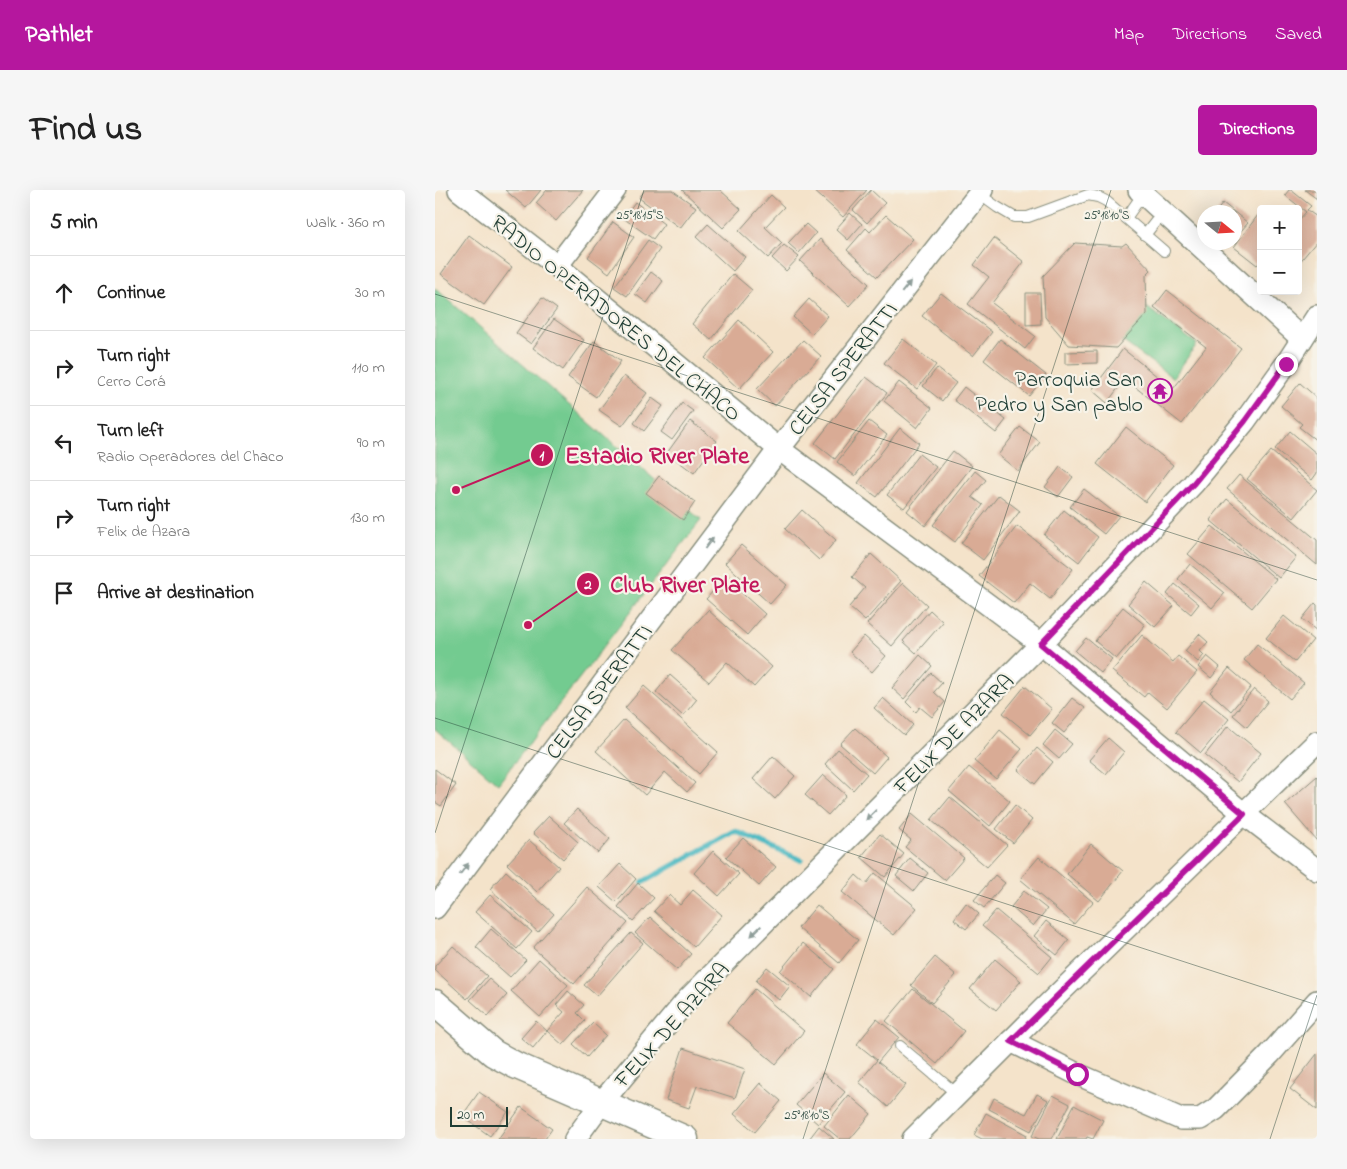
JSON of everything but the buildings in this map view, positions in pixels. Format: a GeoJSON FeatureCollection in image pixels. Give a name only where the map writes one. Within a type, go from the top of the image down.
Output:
{"type":"FeatureCollection","features":[{"type":"Feature","properties":{"kind":"street","name":"RADIO OPERADORES DEL CHACO"},"geometry":{"type":"LineString","coordinates":[[459,190],[557,266],[779,449],[1041,644],[1244,814],[1317,870]]}},
{"type":"Feature","properties":{"kind":"street"},"geometry":{"type":"LineString","coordinates":[[557,266],[615,190]]}},
{"type":"Feature","properties":{"kind":"street","name":"CELSA SPERATTI"},"geometry":{"type":"LineString","coordinates":[[435,908],[779,449],[980,192]]}},
{"type":"Feature","properties":{"kind":"street"},"geometry":{"type":"LineString","coordinates":[[1141,192],[1302,339]]}},
{"type":"Feature","properties":{"kind":"street","name":"FELIX DE AZARA"},"geometry":{"type":"LineString","coordinates":[[575,1139],[601,1102],[687,1000],[1041,644],[1193,484],[1245,421],[1317,316]]}},
{"type":"Feature","properties":{"kind":"street"},"geometry":{"type":"LineString","coordinates":[[913,1139],[1317,742]]}},
{"type":"Feature","properties":{"kind":"street"},"geometry":{"type":"LineString","coordinates":[[1011,1041],[1077,1074],[1181,1119],[1200,1119],[1216,1110],[1270,1054],[1317,1001]]}},
{"type":"Feature","properties":{"kind":"street"},"geometry":{"type":"LineString","coordinates":[[435,1003],[493,1053],[515,1065],[685,1139]]}},
{"type":"Feature","properties":{"kind":"lane"},"geometry":{"type":"LineString","coordinates":[[980,192],[997,207],[1014,217],[1028,217],[1088,195],[1098,197],[1106,201],[1164,250]]}},
{"type":"Feature","properties":{"kind":"lane"},"geometry":{"type":"LineString","coordinates":[[1126,218],[1141,192]]}},
{"type":"Feature","properties":{"kind":"lane"},"geometry":{"type":"LineString","coordinates":[[1145,235],[1163,212]]}},
{"type":"Feature","properties":{"kind":"lane"},"geometry":{"type":"LineString","coordinates":[[900,1046],[958,1095]]}},
{"type":"Feature","properties":{"kind":"green space"},"geometry":{"type":"Polygon","coordinates":[[[435,288],[701,520],[498,784],[435,729],[435,288]]]}},
{"type":"Feature","properties":{"kind":"green space"},"geometry":{"type":"Polygon","coordinates":[[[1145,306],[1197,344],[1173,378],[1121,340],[1145,306]]]}},
{"type":"Feature","properties":{"kind":"waterway"},"geometry":{"type":"LineString","coordinates":[[643,882],[735,831],[801,860]]}},
{"type":"Feature","properties":{"kind":"place","name":"Parroquia San Pedro y San pablo"},"geometry":{"type":"Point","coordinates":[1160,391]}},
{"type":"Feature","properties":{"kind":"place","name":"Estadio River Plate"},"geometry":{"type":"Point","coordinates":[456,490]}},
{"type":"Feature","properties":{"kind":"place","name":"Club River Plate"},"geometry":{"type":"Point","coordinates":[528,625]}},
{"type":"Feature","properties":{"kind":"route"},"geometry":{"type":"LineString","coordinates":[[1077,1074],[1011,1041],[1244,814],[1041,644],[1193,484],[1245,421],[1286,364]]}}]}
